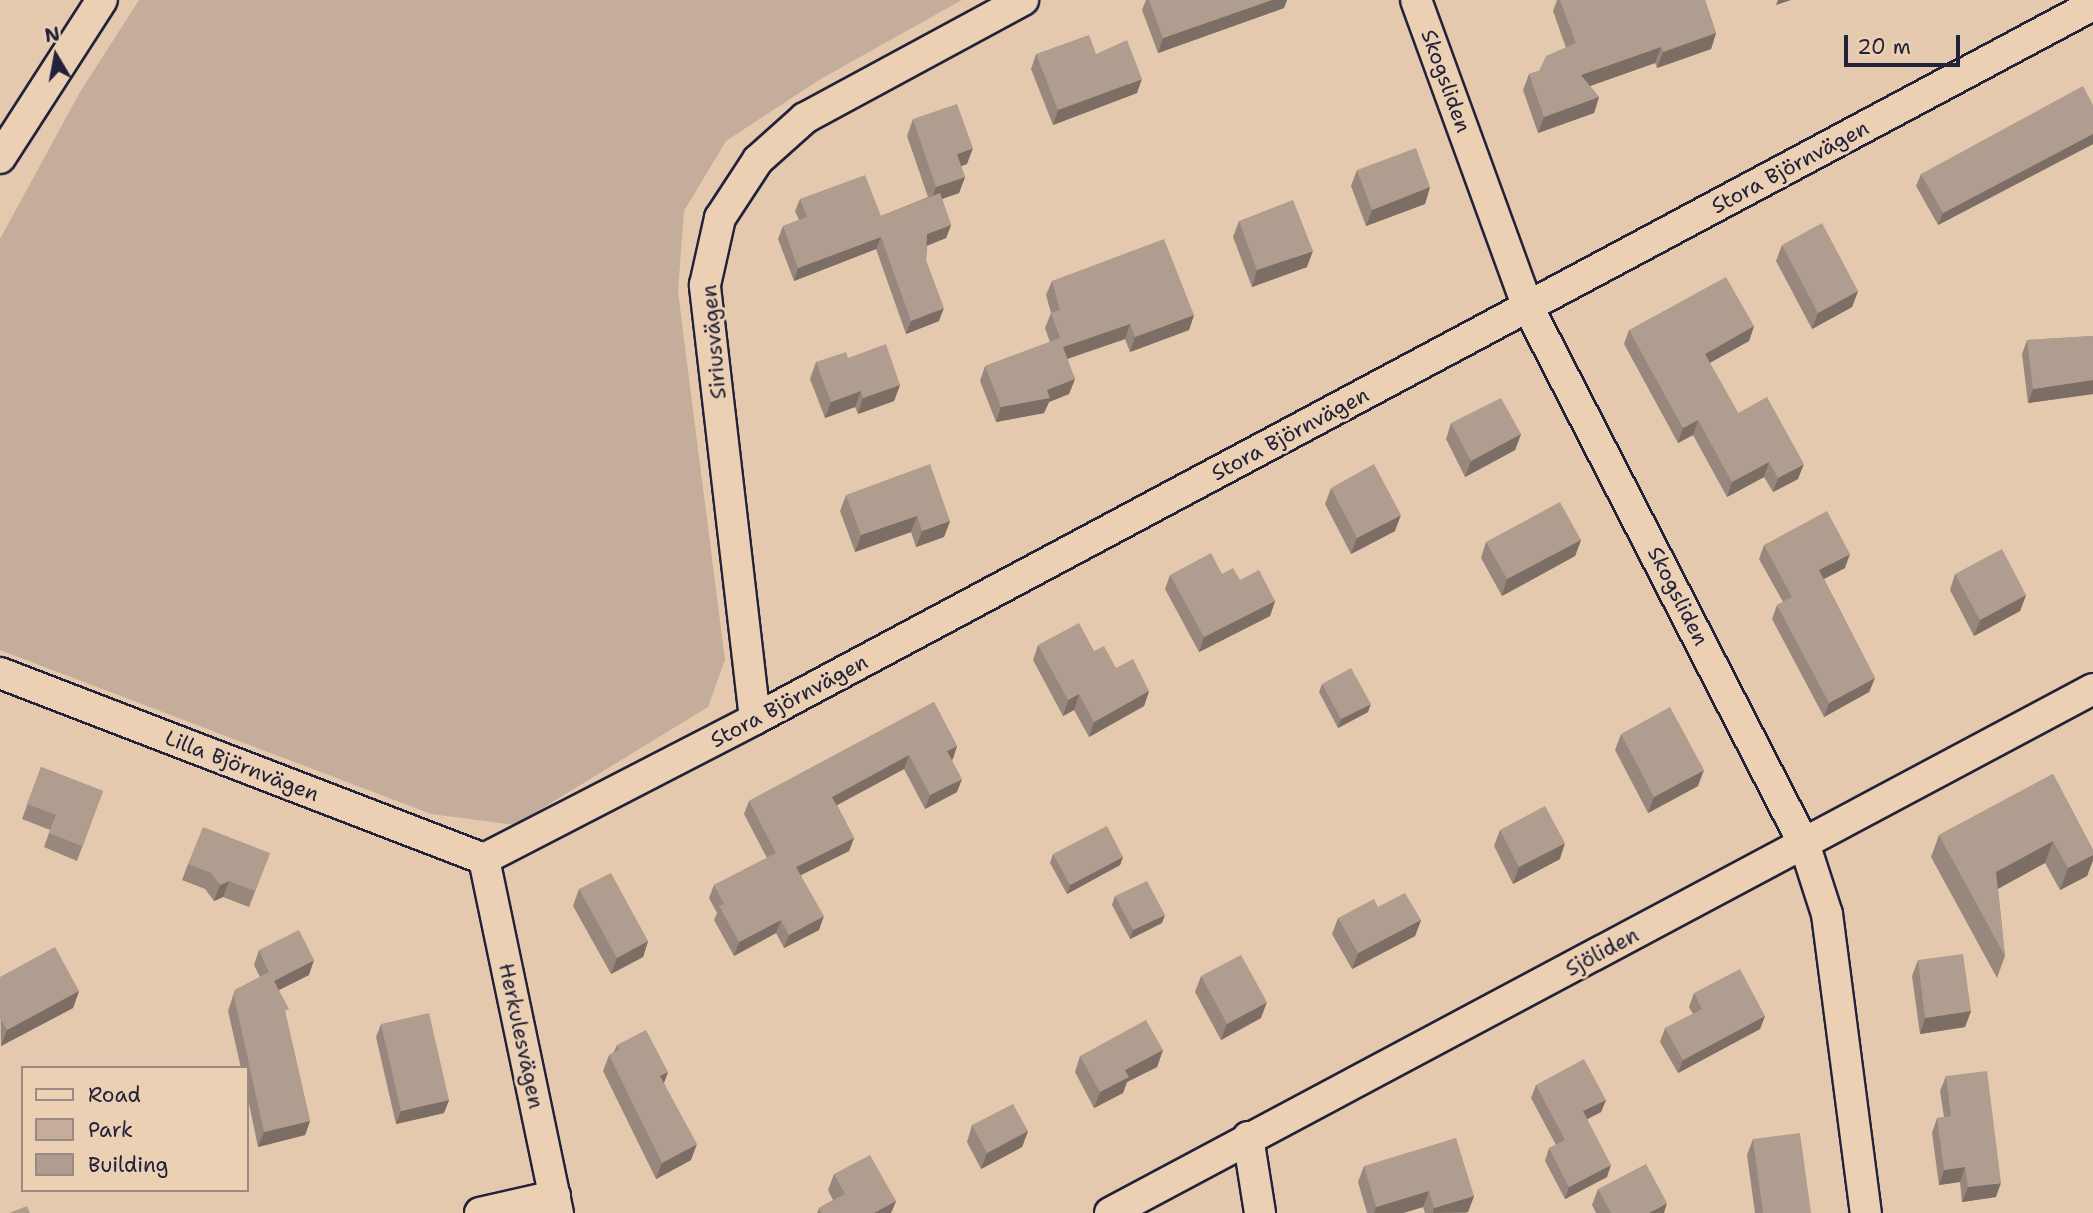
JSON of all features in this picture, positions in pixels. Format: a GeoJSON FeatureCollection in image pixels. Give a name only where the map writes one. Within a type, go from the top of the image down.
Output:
{"type":"FeatureCollection","features":[{"type":"Feature","properties":{"kind":"street"},"geometry":{"type":"LineString","coordinates":[[0,158],[102,0]]}},
{"type":"Feature","properties":{"kind":"street","name":"Siriusvägen"},"geometry":{"type":"LineString","coordinates":[[755,719],[705,285],[720,218],[758,160],[805,118],[1023,0]]}},
{"type":"Feature","properties":{"kind":"street","name":"Skogsliden"},"geometry":{"type":"LineString","coordinates":[[1416,0],[1528,307],[1805,846],[1827,914],[1866,1213]]}},
{"type":"Feature","properties":{"kind":"street","name":"Stora Björnvägen"},"geometry":{"type":"LineString","coordinates":[[484,859],[755,719],[2093,5]]}},
{"type":"Feature","properties":{"kind":"street","name":"Lilla Björnvägen"},"geometry":{"type":"LineString","coordinates":[[0,673],[484,859]]}},
{"type":"Feature","properties":{"kind":"street","name":"Sjöliden"},"geometry":{"type":"LineString","coordinates":[[1110,1213],[1248,1137],[1805,846],[2093,689]]}},
{"type":"Feature","properties":{"kind":"street","name":"Herkulesvägen"},"geometry":{"type":"LineString","coordinates":[[484,859],[557,1204]]}},
{"type":"Feature","properties":{"kind":"street"},"geometry":{"type":"LineString","coordinates":[[1248,1137],[1260,1213]]}},
{"type":"Feature","properties":{"kind":"street"},"geometry":{"type":"LineString","coordinates":[[480,1213],[557,1204]]}},
{"type":"Feature","properties":{"kind":"green space"},"geometry":{"type":"Polygon","coordinates":[[[139,0],[962,0],[819,80],[726,141],[684,211],[678,292],[725,660],[708,707],[515,825],[431,814],[0,650],[0,239],[80,92],[139,0]]]}},
{"type":"Feature","properties":{"kind":"building"},"geometry":{"type":"Polygon","coordinates":[[[1149,0],[1272,0],[1163,38],[1149,0]]]}},
{"type":"Feature","properties":{"kind":"building"},"geometry":{"type":"Polygon","coordinates":[[[1560,0],[1705,0],[1716,33],[1663,52],[1661,47],[1581,75],[1599,97],[1544,117],[1529,74],[1539,71],[1546,56],[1576,43],[1560,0]]]}},
{"type":"Feature","properties":{"kind":"building"},"geometry":{"type":"Polygon","coordinates":[[[1089,35],[1096,54],[1127,40],[1142,79],[1058,110],[1036,54],[1089,35]]]}},
{"type":"Feature","properties":{"kind":"building"},"geometry":{"type":"Polygon","coordinates":[[[2083,86],[2093,105],[2093,134],[1943,213],[1921,174],[2083,86]]]}},
{"type":"Feature","properties":{"kind":"building"},"geometry":{"type":"Polygon","coordinates":[[[957,104],[973,148],[957,154],[965,177],[936,187],[913,119],[957,104]]]}},
{"type":"Feature","properties":{"kind":"building"},"geometry":{"type":"Polygon","coordinates":[[[1416,148],[1430,187],[1372,210],[1357,170],[1416,148]]]}},
{"type":"Feature","properties":{"kind":"building"},"geometry":{"type":"Polygon","coordinates":[[[865,175],[881,216],[940,193],[951,225],[927,234],[926,260],[944,308],[911,321],[881,237],[798,268],[783,226],[807,217],[800,199],[865,175]]]}},
{"type":"Feature","properties":{"kind":"building"},"geometry":{"type":"Polygon","coordinates":[[[1293,200],[1313,251],[1257,270],[1239,221],[1293,200]]]}},
{"type":"Feature","properties":{"kind":"building"},"geometry":{"type":"Polygon","coordinates":[[[1822,223],[1858,291],[1818,313],[1782,245],[1822,223]]]}},
{"type":"Feature","properties":{"kind":"building"},"geometry":{"type":"Polygon","coordinates":[[[1164,239],[1194,315],[1135,337],[1130,324],[1063,347],[1075,379],[1047,390],[1050,398],[1001,407],[985,366],[1060,338],[1051,313],[1060,310],[1052,281],[1164,239]]]}},
{"type":"Feature","properties":{"kind":"building"},"geometry":{"type":"Polygon","coordinates":[[[1726,277],[1754,326],[1705,354],[1738,413],[1767,397],[1804,464],[1778,478],[1769,462],[1732,482],[1698,420],[1683,428],[1629,330],[1726,277]]]}},
{"type":"Feature","properties":{"kind":"building"},"geometry":{"type":"Polygon","coordinates":[[[2093,336],[2093,380],[2033,389],[2027,340],[2093,336]]]}},
{"type":"Feature","properties":{"kind":"building"},"geometry":{"type":"Polygon","coordinates":[[[886,344],[900,385],[863,398],[861,391],[831,402],[816,362],[846,352],[848,358],[886,344]]]}},
{"type":"Feature","properties":{"kind":"building"},"geometry":{"type":"Polygon","coordinates":[[[1501,398],[1521,434],[1471,461],[1451,423],[1501,398]]]}},
{"type":"Feature","properties":{"kind":"building"},"geometry":{"type":"Polygon","coordinates":[[[930,464],[950,521],[922,531],[917,516],[861,535],[846,495],[930,464]]]}},
{"type":"Feature","properties":{"kind":"building"},"geometry":{"type":"Polygon","coordinates":[[[1374,464],[1401,515],[1357,538],[1331,488],[1374,464]]]}},
{"type":"Feature","properties":{"kind":"building"},"geometry":{"type":"Polygon","coordinates":[[[1560,502],[1581,540],[1507,579],[1486,542],[1560,502]]]}},
{"type":"Feature","properties":{"kind":"building"},"geometry":{"type":"Polygon","coordinates":[[[1827,511],[1850,554],[1819,570],[1875,678],[1829,703],[1777,605],[1792,597],[1764,545],[1827,511]]]}},
{"type":"Feature","properties":{"kind":"building"},"geometry":{"type":"Polygon","coordinates":[[[2002,549],[2026,595],[1980,620],[1955,574],[2002,549]]]}},
{"type":"Feature","properties":{"kind":"building"},"geometry":{"type":"Polygon","coordinates":[[[1211,553],[1222,574],[1233,568],[1240,580],[1259,570],[1275,601],[1204,637],[1170,575],[1211,553]]]}},
{"type":"Feature","properties":{"kind":"building"},"geometry":{"type":"Polygon","coordinates":[[[1079,623],[1094,651],[1104,646],[1116,668],[1133,659],[1149,691],[1094,722],[1079,694],[1068,700],[1038,645],[1079,623]]]}},
{"type":"Feature","properties":{"kind":"building"},"geometry":{"type":"Polygon","coordinates":[[[1351,668],[1371,704],[1341,719],[1322,684],[1351,668]]]}},
{"type":"Feature","properties":{"kind":"building"},"geometry":{"type":"Polygon","coordinates":[[[934,702],[957,746],[947,751],[962,779],[930,795],[909,755],[832,797],[854,838],[796,867],[824,916],[789,935],[781,920],[739,942],[719,906],[724,904],[714,885],[776,853],[749,801],[934,702]]]}},
{"type":"Feature","properties":{"kind":"building"},"geometry":{"type":"Polygon","coordinates":[[[1670,707],[1704,770],[1654,797],[1621,734],[1670,707]]]}},
{"type":"Feature","properties":{"kind":"building"},"geometry":{"type":"Polygon","coordinates":[[[41,767],[103,791],[82,846],[49,833],[56,815],[27,804],[41,767]]]}},
{"type":"Feature","properties":{"kind":"building"},"geometry":{"type":"Polygon","coordinates":[[[2053,774],[2093,850],[2093,855],[2068,868],[2053,841],[1996,872],[2005,956],[1939,835],[2053,774]]]}},
{"type":"Feature","properties":{"kind":"building"},"geometry":{"type":"Polygon","coordinates":[[[1545,806],[1565,843],[1519,867],[1500,830],[1545,806]]]}},
{"type":"Feature","properties":{"kind":"building"},"geometry":{"type":"Polygon","coordinates":[[[1107,826],[1123,857],[1070,885],[1053,854],[1107,826]]]}},
{"type":"Feature","properties":{"kind":"building"},"geometry":{"type":"Polygon","coordinates":[[[203,827],[270,853],[255,891],[229,881],[220,885],[211,873],[188,864],[203,827]]]}},
{"type":"Feature","properties":{"kind":"building"},"geometry":{"type":"Polygon","coordinates":[[[611,873],[648,941],[617,958],[579,889],[611,873]]]}},
{"type":"Feature","properties":{"kind":"building"},"geometry":{"type":"Polygon","coordinates":[[[1147,881],[1165,915],[1133,930],[1115,896],[1147,881]]]}},
{"type":"Feature","properties":{"kind":"building"},"geometry":{"type":"Polygon","coordinates":[[[1405,893],[1421,920],[1358,953],[1338,918],[1374,899],[1378,907],[1405,893]]]}},
{"type":"Feature","properties":{"kind":"building"},"geometry":{"type":"Polygon","coordinates":[[[299,930],[314,960],[274,981],[289,1009],[285,1011],[310,1121],[264,1132],[234,996],[235,990],[269,972],[259,950],[299,930]]]}},
{"type":"Feature","properties":{"kind":"building"},"geometry":{"type":"Polygon","coordinates":[[[55,947],[79,991],[7,1030],[0,1018],[0,977],[55,947]]]}},
{"type":"Feature","properties":{"kind":"building"},"geometry":{"type":"Polygon","coordinates":[[[1963,954],[1971,1011],[1925,1018],[1918,960],[1963,954]]]}},
{"type":"Feature","properties":{"kind":"building"},"geometry":{"type":"Polygon","coordinates":[[[1241,955],[1267,1002],[1227,1024],[1201,976],[1241,955]]]}},
{"type":"Feature","properties":{"kind":"building"},"geometry":{"type":"Polygon","coordinates":[[[1740,969],[1765,1016],[1683,1060],[1665,1028],[1702,1009],[1694,993],[1740,969]]]}},
{"type":"Feature","properties":{"kind":"building"},"geometry":{"type":"Polygon","coordinates":[[[429,1013],[449,1100],[401,1111],[381,1024],[429,1013]]]}},
{"type":"Feature","properties":{"kind":"building"},"geometry":{"type":"Polygon","coordinates":[[[1146,1020],[1163,1050],[1125,1070],[1129,1077],[1100,1092],[1080,1056],[1146,1020]]]}},
{"type":"Feature","properties":{"kind":"building"},"geometry":{"type":"Polygon","coordinates":[[[646,1030],[668,1072],[660,1076],[697,1144],[662,1163],[609,1055],[619,1050],[617,1045],[646,1030]]]}},
{"type":"Feature","properties":{"kind":"building"},"geometry":{"type":"Polygon","coordinates":[[[1584,1059],[1606,1100],[1583,1111],[1611,1165],[1569,1187],[1549,1148],[1565,1140],[1536,1085],[1584,1059]]]}},
{"type":"Feature","properties":{"kind":"building"},"geometry":{"type":"Polygon","coordinates":[[[1987,1071],[2001,1183],[1968,1187],[1965,1167],[1944,1170],[1937,1118],[1951,1116],[1946,1076],[1987,1071]]]}},
{"type":"Feature","properties":{"kind":"building"},"geometry":{"type":"Polygon","coordinates":[[[1013,1104],[1028,1131],[987,1153],[972,1125],[1013,1104]]]}},
{"type":"Feature","properties":{"kind":"building"},"geometry":{"type":"Polygon","coordinates":[[[1800,1133],[1811,1213],[1763,1213],[1753,1139],[1800,1133]]]}},
{"type":"Feature","properties":{"kind":"building"},"geometry":{"type":"Polygon","coordinates":[[[1456,1138],[1474,1196],[1434,1208],[1429,1191],[1376,1207],[1364,1166],[1456,1138]]]}},
{"type":"Feature","properties":{"kind":"building"},"geometry":{"type":"Polygon","coordinates":[[[870,1155],[896,1201],[874,1213],[822,1213],[819,1208],[845,1194],[834,1174],[870,1155]]]}},
{"type":"Feature","properties":{"kind":"building"},"geometry":{"type":"Polygon","coordinates":[[[1646,1164],[1667,1203],[1649,1213],[1611,1213],[1598,1189],[1646,1164]]]}},
{"type":"Feature","properties":{"kind":"building"},"geometry":{"type":"Polygon","coordinates":[[[27,1206],[30,1213],[9,1213],[27,1206]]]}}]}
